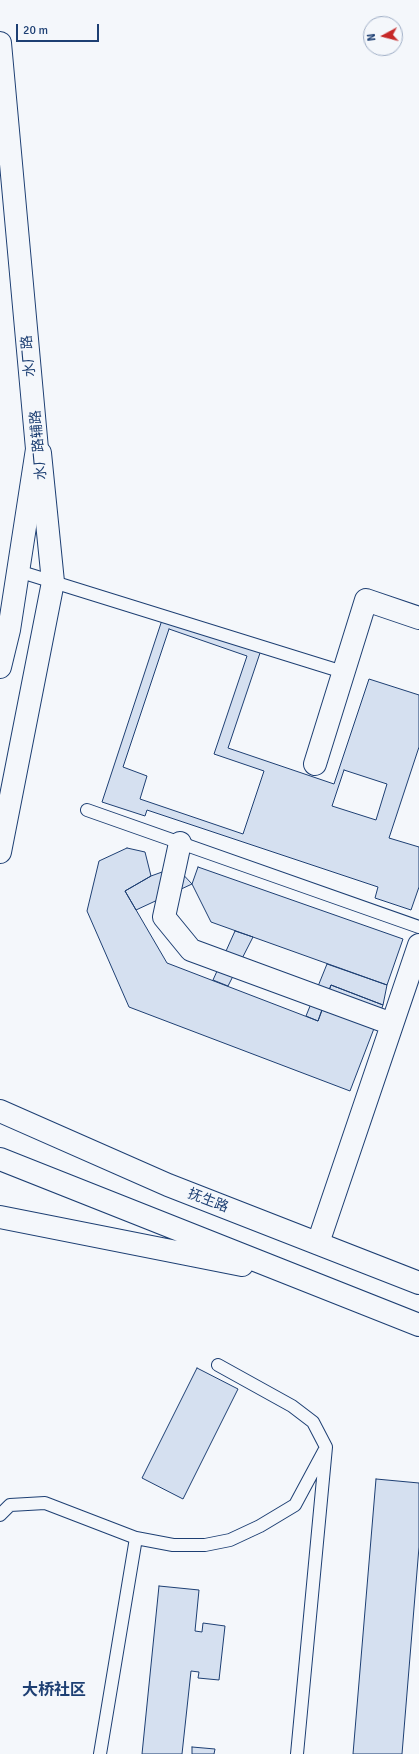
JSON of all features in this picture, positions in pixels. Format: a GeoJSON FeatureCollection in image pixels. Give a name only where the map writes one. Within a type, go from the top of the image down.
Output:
{"type":"FeatureCollection","features":[{"type":"Feature","properties":{"kind":"street","name":"水厂路辅路"},"geometry":{"type":"LineString","coordinates":[[0,34],[53,582],[0,852]]}},
{"type":"Feature","properties":{"kind":"street","name":"水厂路"},"geometry":{"type":"LineString","coordinates":[[0,43],[37,449],[8,630],[0,667]]}},
{"type":"Feature","properties":{"kind":"street"},"geometry":{"type":"LineString","coordinates":[[314,764],[366,600],[419,618]]}},
{"type":"Feature","properties":{"kind":"street"},"geometry":{"type":"LineString","coordinates":[[180,843],[164,917],[191,950],[392,1024]]}},
{"type":"Feature","properties":{"kind":"street"},"geometry":{"type":"LineString","coordinates":[[318,1243],[419,945]]}},
{"type":"Feature","properties":{"kind":"street","name":"抚生路"},"geometry":{"type":"LineString","coordinates":[[0,1112],[168,1185],[419,1283]]}},
{"type":"Feature","properties":{"kind":"street"},"geometry":{"type":"LineString","coordinates":[[0,1159],[419,1325]]}},
{"type":"Feature","properties":{"kind":"street"},"geometry":{"type":"LineString","coordinates":[[0,1217],[297,1276]]}},
{"type":"Feature","properties":{"kind":"lane"},"geometry":{"type":"LineString","coordinates":[[18,571],[343,672]]}},
{"type":"Feature","properties":{"kind":"lane"},"geometry":{"type":"LineString","coordinates":[[87,810],[419,927]]}},
{"type":"Feature","properties":{"kind":"lane"},"geometry":{"type":"LineString","coordinates":[[218,1365],[292,1406],[313,1422],[326,1447],[297,1754]]}},
{"type":"Feature","properties":{"kind":"lane"},"geometry":{"type":"LineString","coordinates":[[0,1515],[10,1505],[45,1503],[136,1538],[173,1545],[205,1545],[230,1540],[260,1526],[296,1504],[326,1447]]}},
{"type":"Feature","properties":{"kind":"lane"},"geometry":{"type":"LineString","coordinates":[[100,1754],[136,1538]]}},
{"type":"Feature","properties":{"kind":"building"},"geometry":{"type":"Polygon","coordinates":[[[163,617],[261,650],[228,748],[334,784],[369,679],[419,695],[419,747],[389,838],[419,847],[419,887],[411,910],[375,898],[378,887],[147,810],[145,816],[102,802],[163,617]]]}},
{"type":"Feature","properties":{"kind":"building"},"geometry":{"type":"Polygon","coordinates":[[[169,629],[247,656],[214,754],[264,771],[243,834],[140,799],[147,776],[123,767],[169,629]]]}},
{"type":"Feature","properties":{"kind":"building"},"geometry":{"type":"Polygon","coordinates":[[[344,770],[387,784],[376,820],[332,806],[344,770]]]}},
{"type":"Feature","properties":{"kind":"building"},"geometry":{"type":"Polygon","coordinates":[[[127,848],[145,852],[151,876],[125,891],[167,963],[318,1021],[331,985],[383,1005],[350,1091],[129,1007],[87,911],[99,861],[127,848]]]}},
{"type":"Feature","properties":{"kind":"building"},"geometry":{"type":"Polygon","coordinates":[[[176,867],[192,884],[136,910],[125,891],[151,876],[176,867]]]}},
{"type":"Feature","properties":{"kind":"building"},"geometry":{"type":"Polygon","coordinates":[[[198,867],[403,939],[387,985],[211,922],[192,884],[198,867]]]}},
{"type":"Feature","properties":{"kind":"building"},"geometry":{"type":"Polygon","coordinates":[[[235,931],[253,937],[228,986],[213,980],[235,931]]]}},
{"type":"Feature","properties":{"kind":"building"},"geometry":{"type":"Polygon","coordinates":[[[327,964],[387,985],[383,1005],[331,985],[318,1021],[306,1016],[327,964]]]}},
{"type":"Feature","properties":{"kind":"building"},"geometry":{"type":"Polygon","coordinates":[[[197,1368],[238,1389],[183,1499],[142,1478],[197,1368]]]}},
{"type":"Feature","properties":{"kind":"building"},"geometry":{"type":"Polygon","coordinates":[[[376,1479],[419,1483],[419,1547],[402,1754],[353,1754],[376,1479]]]}},
{"type":"Feature","properties":{"kind":"building"},"geometry":{"type":"Polygon","coordinates":[[[159,1586],[199,1590],[195,1631],[202,1632],[203,1623],[225,1626],[219,1680],[198,1678],[199,1672],[191,1671],[182,1754],[142,1754],[159,1586]]]}},
{"type":"Feature","properties":{"kind":"building"},"geometry":{"type":"Polygon","coordinates":[[[192,1747],[215,1749],[214,1754],[192,1754],[192,1747]]]}},
{"type":"Feature","properties":{"kind":"district","name":"大桥社区"},"geometry":{"type":"Point","coordinates":[54,1691]}}]}
